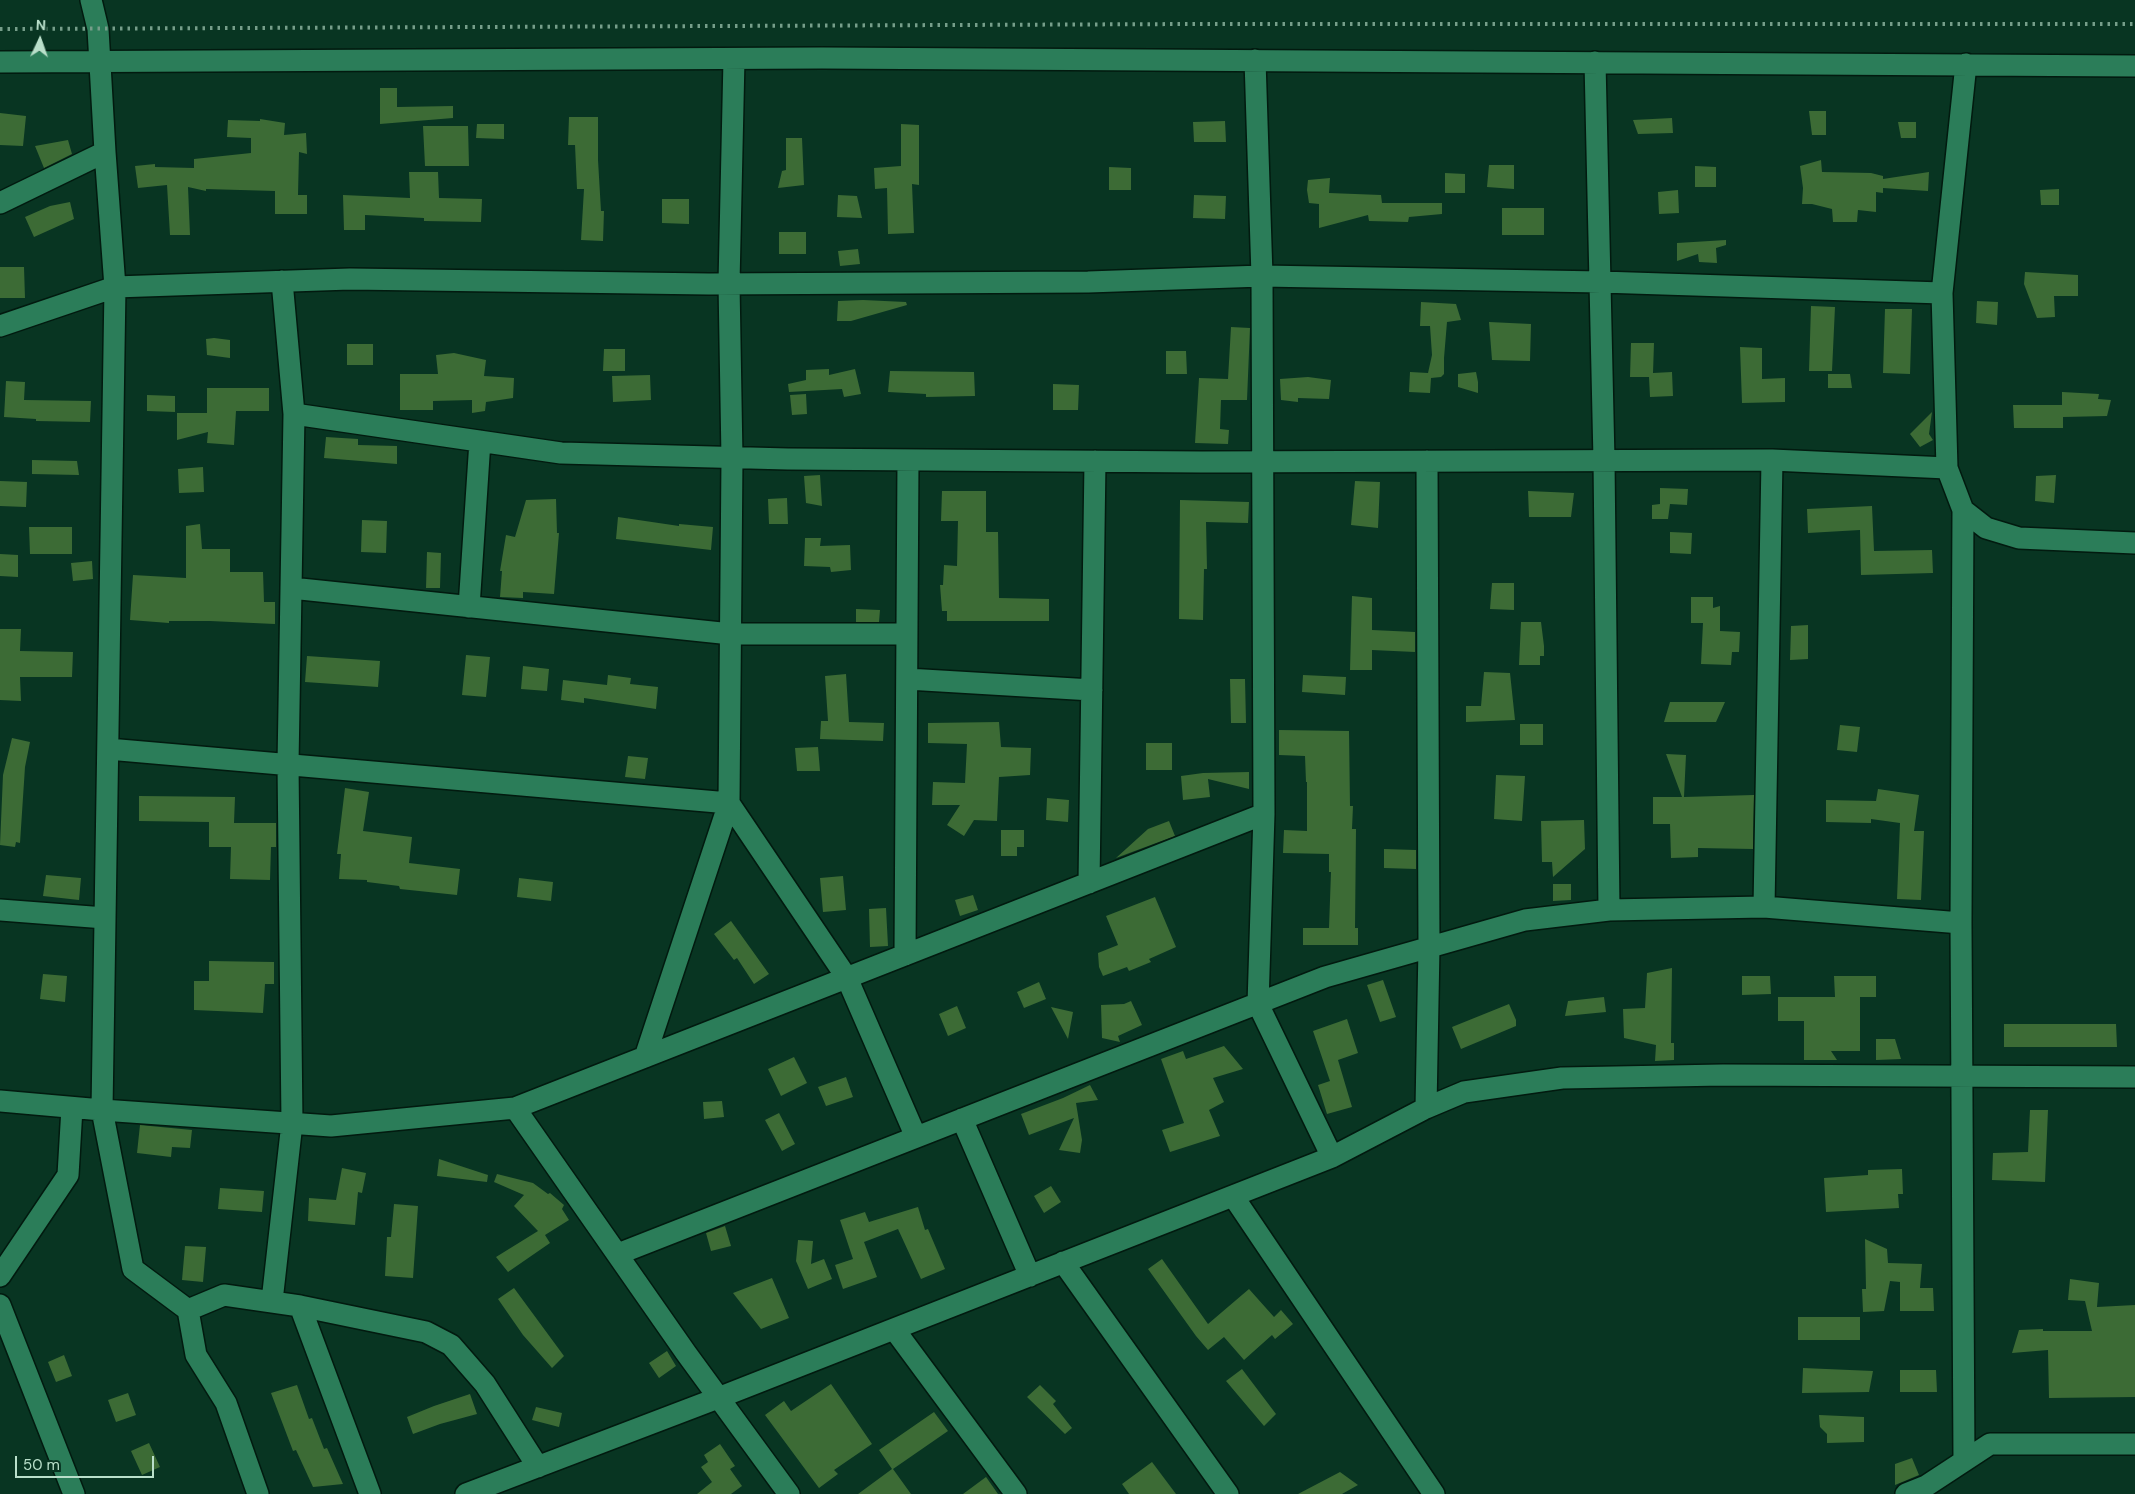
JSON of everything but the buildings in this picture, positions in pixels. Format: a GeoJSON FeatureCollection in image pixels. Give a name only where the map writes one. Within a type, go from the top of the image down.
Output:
{"type":"FeatureCollection","features":[{"type":"Feature","properties":{"kind":"street"},"geometry":{"type":"LineString","coordinates":[[91,0],[98,29],[115,287],[102,1110],[133,1269],[188,1310],[196,1355],[226,1403],[258,1494]]}},
{"type":"Feature","properties":{"kind":"street"},"geometry":{"type":"LineString","coordinates":[[645,1057],[730,803],[732,458],[730,283],[734,59]]}},
{"type":"Feature","properties":{"kind":"street"},"geometry":{"type":"LineString","coordinates":[[0,62],[734,59],[1255,60],[2135,66]]}},
{"type":"Feature","properties":{"kind":"street"},"geometry":{"type":"LineString","coordinates":[[1255,60],[1262,276],[1264,814],[1258,1004],[1332,1157]]}},
{"type":"Feature","properties":{"kind":"street"},"geometry":{"type":"LineString","coordinates":[[1595,62],[1604,460],[1609,910]]}},
{"type":"Feature","properties":{"kind":"street"},"geometry":{"type":"LineString","coordinates":[[1964,1461],[1961,923],[1962,510],[1947,468],[1942,293],[1966,64]]}},
{"type":"Feature","properties":{"kind":"street"},"geometry":{"type":"LineString","coordinates":[[0,203],[105,152]]}},
{"type":"Feature","properties":{"kind":"street"},"geometry":{"type":"LineString","coordinates":[[0,326],[115,287],[350,278],[730,283],[1088,282],[1262,276],[1601,282],[1942,293]]}},
{"type":"Feature","properties":{"kind":"street"},"geometry":{"type":"LineString","coordinates":[[272,1301],[292,1123],[288,764],[294,414],[282,281]]}},
{"type":"Feature","properties":{"kind":"street"},"geometry":{"type":"LineString","coordinates":[[294,414],[560,453],[732,458],[908,460],[1262,462],[1772,460],[1947,468]]}},
{"type":"Feature","properties":{"kind":"street"},"geometry":{"type":"LineString","coordinates":[[469,607],[480,441]]}},
{"type":"Feature","properties":{"kind":"street"},"geometry":{"type":"LineString","coordinates":[[905,955],[908,460]]}},
{"type":"Feature","properties":{"kind":"street"},"geometry":{"type":"LineString","coordinates":[[1764,907],[1772,460]]}},
{"type":"Feature","properties":{"kind":"street"},"geometry":{"type":"LineString","coordinates":[[1090,883],[1095,461]]}},
{"type":"Feature","properties":{"kind":"street"},"geometry":{"type":"LineString","coordinates":[[1426,1108],[1429,947],[1427,461]]}},
{"type":"Feature","properties":{"kind":"street"},"geometry":{"type":"LineString","coordinates":[[1962,510],[1986,528],[2019,538],[2135,543]]}},
{"type":"Feature","properties":{"kind":"street"},"geometry":{"type":"LineString","coordinates":[[291,588],[731,634],[907,634]]}},
{"type":"Feature","properties":{"kind":"street"},"geometry":{"type":"LineString","coordinates":[[906,679],[1092,690]]}},
{"type":"Feature","properties":{"kind":"street"},"geometry":{"type":"LineString","coordinates":[[108,749],[730,803]]}},
{"type":"Feature","properties":{"kind":"street"},"geometry":{"type":"LineString","coordinates":[[730,803],[847,978],[916,1137]]}},
{"type":"Feature","properties":{"kind":"street"},"geometry":{"type":"LineString","coordinates":[[0,1101],[72,1108],[331,1126],[515,1108],[1264,814]]}},
{"type":"Feature","properties":{"kind":"street"},"geometry":{"type":"LineString","coordinates":[[618,1254],[1325,977],[1524,920],[1609,910],[1764,907],[1961,923]]}},
{"type":"Feature","properties":{"kind":"street"},"geometry":{"type":"LineString","coordinates":[[0,910],[105,918]]}},
{"type":"Feature","properties":{"kind":"street"},"geometry":{"type":"LineString","coordinates":[[466,1494],[718,1398],[1332,1157],[1426,1108],[1464,1092],[1562,1078],[1723,1075],[2135,1077]]}},
{"type":"Feature","properties":{"kind":"street"},"geometry":{"type":"LineString","coordinates":[[0,1276],[68,1175],[72,1108]]}},
{"type":"Feature","properties":{"kind":"street"},"geometry":{"type":"LineString","coordinates":[[515,1108],[718,1398],[789,1494]]}},
{"type":"Feature","properties":{"kind":"street"},"geometry":{"type":"LineString","coordinates":[[962,1119],[1030,1276]]}},
{"type":"Feature","properties":{"kind":"street"},"geometry":{"type":"LineString","coordinates":[[1233,1196],[1434,1494]]}},
{"type":"Feature","properties":{"kind":"street"},"geometry":{"type":"LineString","coordinates":[[1063,1262],[1228,1494]]}},
{"type":"Feature","properties":{"kind":"street"},"geometry":{"type":"LineString","coordinates":[[188,1310],[224,1294],[300,1306],[426,1332],[451,1345],[485,1384],[538,1467]]}},
{"type":"Feature","properties":{"kind":"street"},"geometry":{"type":"LineString","coordinates":[[0,1305],[74,1494]]}},
{"type":"Feature","properties":{"kind":"street"},"geometry":{"type":"LineString","coordinates":[[300,1306],[370,1494]]}},
{"type":"Feature","properties":{"kind":"street"},"geometry":{"type":"LineString","coordinates":[[894,1329],[1016,1494]]}},
{"type":"Feature","properties":{"kind":"street"},"geometry":{"type":"LineString","coordinates":[[1906,1494],[1926,1486],[1940,1486],[1964,1461],[1990,1444],[2135,1444]]}},
{"type":"Feature","properties":{"kind":"railway"},"geometry":{"type":"LineString","coordinates":[[0,29],[1193,24],[2135,24]]}}]}
